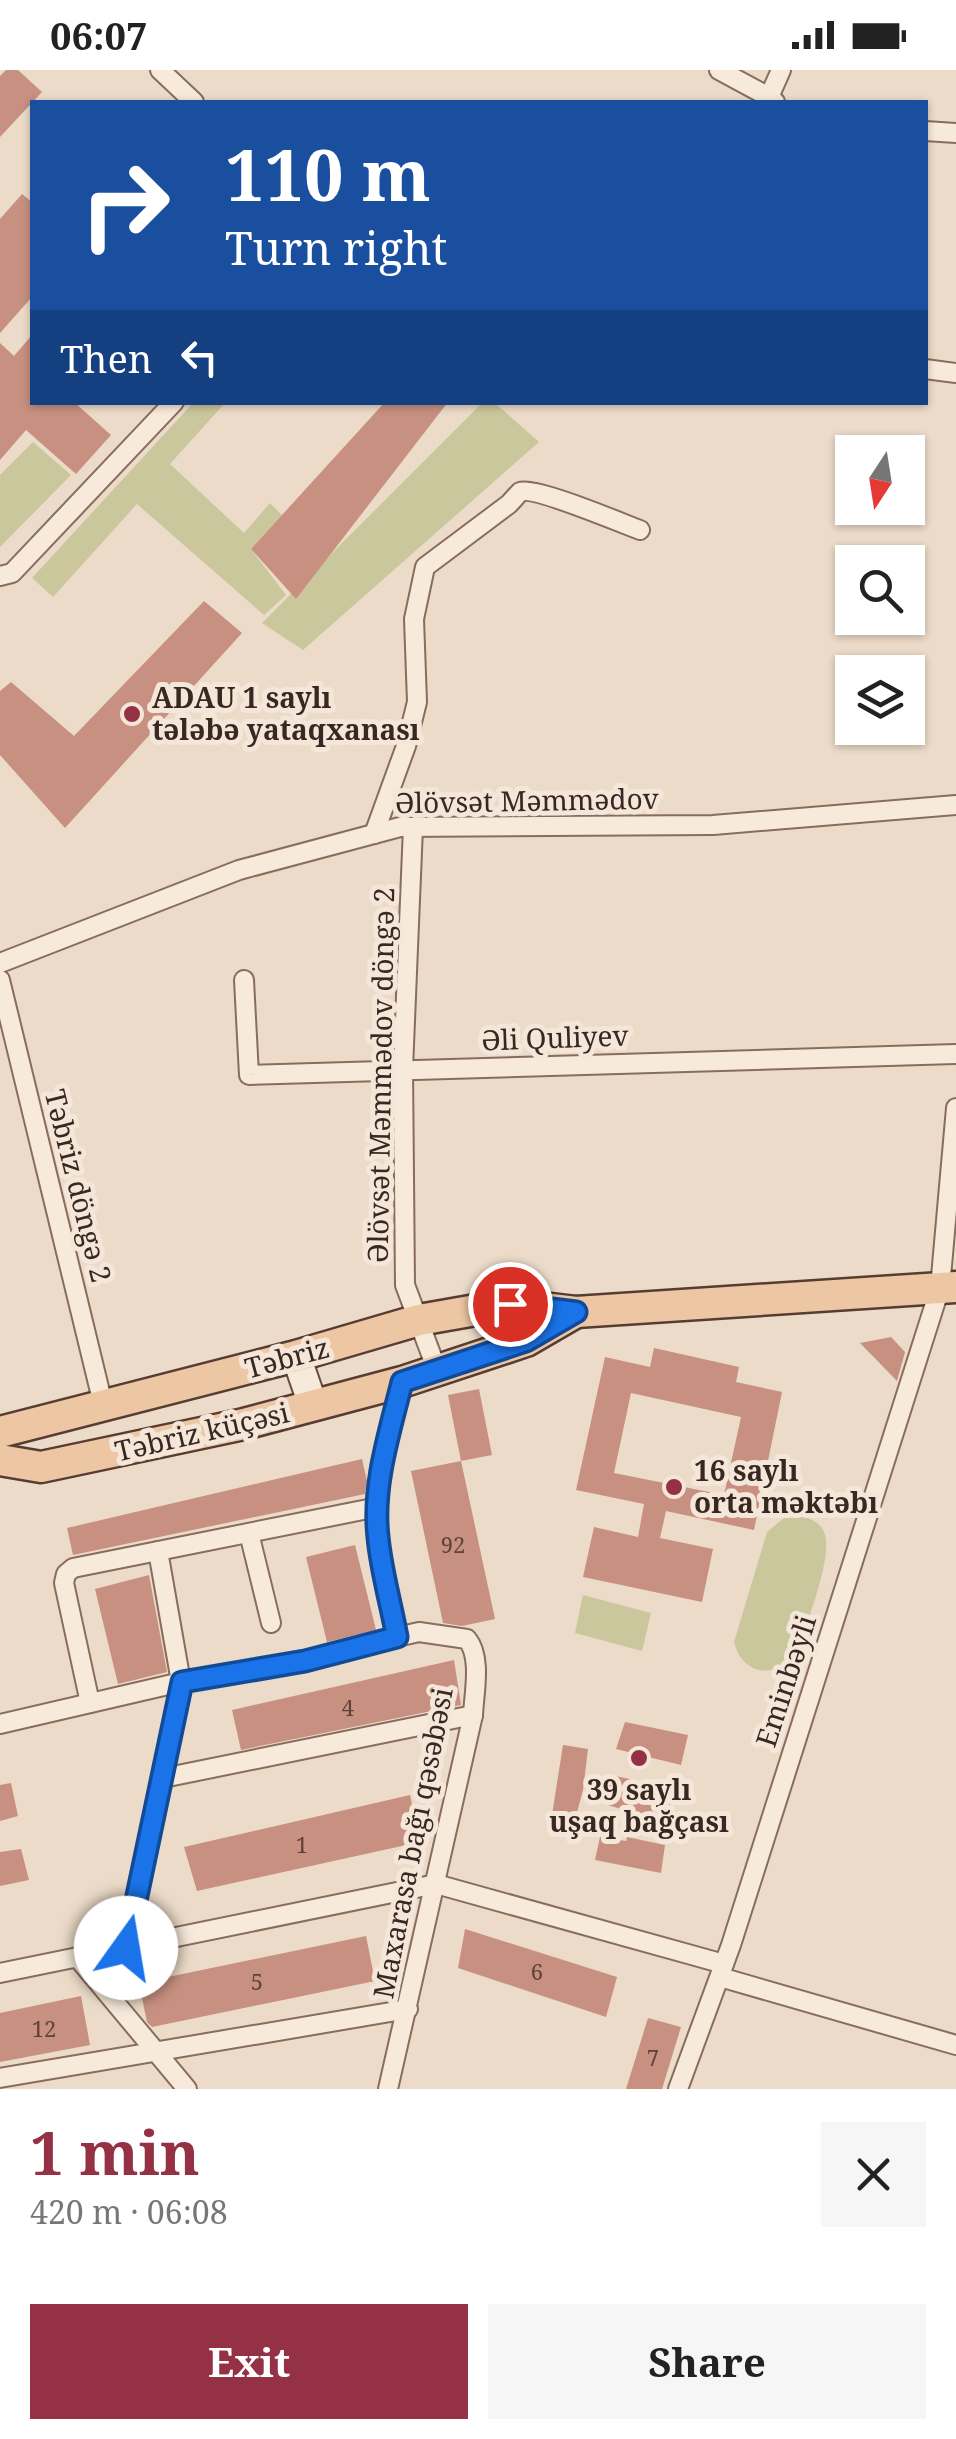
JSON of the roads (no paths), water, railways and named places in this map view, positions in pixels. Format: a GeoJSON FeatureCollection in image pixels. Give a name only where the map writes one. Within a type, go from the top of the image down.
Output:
{"type":"FeatureCollection","features":[{"type":"Feature","properties":{"kind":"main road","name":"Təbriz"},"geometry":{"type":"LineString","coordinates":[[0,1432],[296,1356],[418,1320],[510,1304],[576,1312],[948,1288]]}},
{"type":"Feature","properties":{"kind":"main road","name":"Təbriz"},"geometry":{"type":"LineString","coordinates":[[402,1382],[526,1341],[576,1312]]}},
{"type":"Feature","properties":{"kind":"main road"},"geometry":{"type":"LineString","coordinates":[[296,1356],[313,1405]]}},
{"type":"Feature","properties":{"kind":"main road","name":"Təbriz küçəsi"},"geometry":{"type":"LineString","coordinates":[[0,1460],[41,1467],[225,1428],[402,1382]]}},
{"type":"Feature","properties":{"kind":"street"},"geometry":{"type":"LineString","coordinates":[[160,70],[192,100]]}},
{"type":"Feature","properties":{"kind":"street"},"geometry":{"type":"LineString","coordinates":[[719,70],[772,100],[781,70]]}},
{"type":"Feature","properties":{"kind":"street"},"geometry":{"type":"LineString","coordinates":[[928,130],[956,132]]}},
{"type":"Feature","properties":{"kind":"street"},"geometry":{"type":"LineString","coordinates":[[928,369],[956,373]]}},
{"type":"Feature","properties":{"kind":"street"},"geometry":{"type":"LineString","coordinates":[[0,576],[12,573],[171,405]]}},
{"type":"Feature","properties":{"kind":"street"},"geometry":{"type":"LineString","coordinates":[[374,834],[418,702],[414,619],[425,567],[509,504],[519,492],[547,495],[640,530]]}},
{"type":"Feature","properties":{"kind":"street","name":"Əlövsət Məmmədov"},"geometry":{"type":"LineString","coordinates":[[0,963],[239,870],[413,827],[713,825],[956,805]]}},
{"type":"Feature","properties":{"kind":"street","name":"Əlövsət Məmmədov döngə 2"},"geometry":{"type":"LineString","coordinates":[[413,827],[403,1070],[405,1285],[438,1370]]}},
{"type":"Feature","properties":{"kind":"street","name":"Təbriz döngə 2"},"geometry":{"type":"LineString","coordinates":[[0,980],[103,1404]]}},
{"type":"Feature","properties":{"kind":"street","name":"Əli Quliyev"},"geometry":{"type":"LineString","coordinates":[[244,980],[250,1075],[956,1054]]}},
{"type":"Feature","properties":{"kind":"street","name":"Eminbəyli"},"geometry":{"type":"LineString","coordinates":[[678,2089],[722,1971],[948,1288],[956,1108]]}},
{"type":"Feature","properties":{"kind":"street"},"geometry":{"type":"LineString","coordinates":[[0,1724],[182,1682],[305,1661],[397,1637],[377,1534],[381,1474],[402,1382]]}},
{"type":"Feature","properties":{"kind":"street"},"geometry":{"type":"LineString","coordinates":[[90,1703],[64,1584],[66,1574],[73,1568],[378,1508]]}},
{"type":"Feature","properties":{"kind":"street"},"geometry":{"type":"LineString","coordinates":[[249,1534],[271,1623]]}},
{"type":"Feature","properties":{"kind":"street"},"geometry":{"type":"LineString","coordinates":[[126,1948],[182,1682],[158,1551]]}},
{"type":"Feature","properties":{"kind":"street","name":"Maxarasa bağı qəsəbəsi"},"geometry":{"type":"LineString","coordinates":[[388,2089],[473,1716],[475,1658],[467,1639],[419,1632],[397,1637]]}},
{"type":"Feature","properties":{"kind":"street"},"geometry":{"type":"LineString","coordinates":[[163,1778],[473,1716]]}},
{"type":"Feature","properties":{"kind":"street"},"geometry":{"type":"LineString","coordinates":[[0,1973],[436,1884],[956,2044]]}},
{"type":"Feature","properties":{"kind":"street"},"geometry":{"type":"LineString","coordinates":[[77,1957],[187,2089]]}},
{"type":"Feature","properties":{"kind":"street"},"geometry":{"type":"LineString","coordinates":[[0,2078],[408,2008]]}},
{"type":"Feature","properties":{"kind":"place","name":"ADAU 1 saylı tələbə yataqxanası"},"geometry":{"type":"Point","coordinates":[132,714]}},
{"type":"Feature","properties":{"kind":"place","name":"16 saylı orta məktəbı"},"geometry":{"type":"Point","coordinates":[674,1487]}},
{"type":"Feature","properties":{"kind":"place","name":"39 saylı uşaq bağçası"},"geometry":{"type":"Point","coordinates":[639,1758]}}]}
